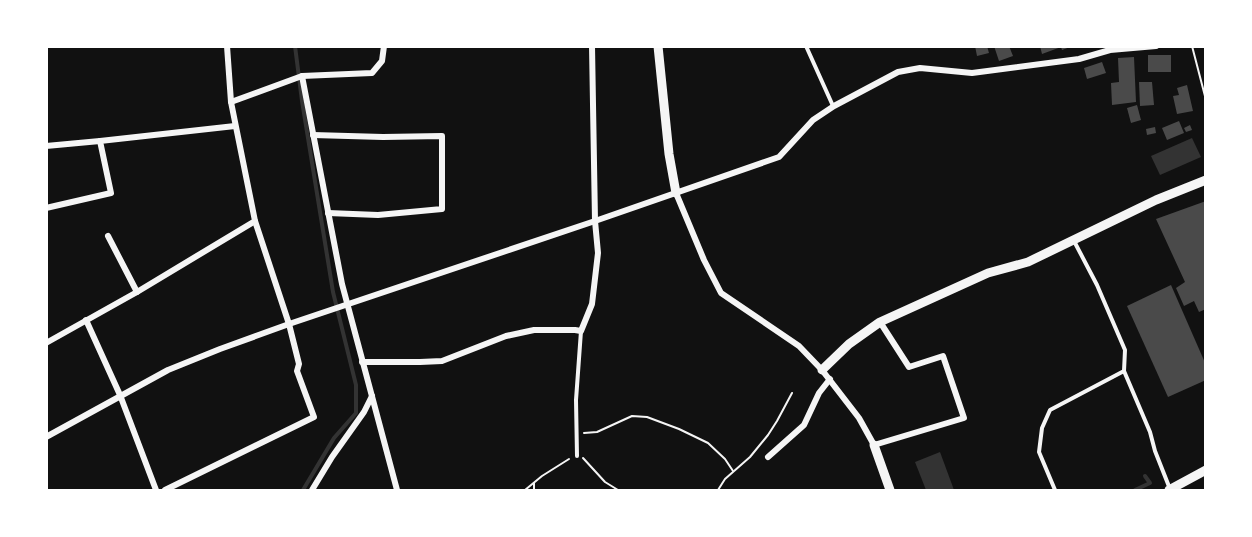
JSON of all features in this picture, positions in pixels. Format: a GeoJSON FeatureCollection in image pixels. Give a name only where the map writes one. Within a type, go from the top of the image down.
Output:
{"type":"FeatureCollection","features":[{"type":"Feature","properties":{"kind":"street"},"geometry":{"type":"LineString","coordinates":[[165,490],[314,417],[297,372],[299,364],[289,324],[255,221],[231,102],[227,46]]}},
{"type":"Feature","properties":{"kind":"street"},"geometry":{"type":"LineString","coordinates":[[231,102],[302,75],[372,73],[382,60],[384,46]]}},
{"type":"Feature","properties":{"kind":"street"},"geometry":{"type":"LineString","coordinates":[[362,362],[442,361],[506,336],[534,330],[581,332],[592,304],[597,253],[592,46]]}},
{"type":"Feature","properties":{"kind":"street"},"geometry":{"type":"LineString","coordinates":[[658,46],[669,154],[676,193],[704,260],[721,293],[799,346],[830,379],[859,418],[874,445],[891,490]]}},
{"type":"Feature","properties":{"kind":"street"},"geometry":{"type":"LineString","coordinates":[[46,437],[168,370],[220,349],[779,157],[813,120],[834,106],[898,72],[920,68],[972,73],[1078,59],[1110,50],[1156,46]]}},
{"type":"Feature","properties":{"kind":"street"},"geometry":{"type":"LineString","coordinates":[[302,75],[347,305],[397,490]]}},
{"type":"Feature","properties":{"kind":"street"},"geometry":{"type":"LineString","coordinates":[[46,146],[235,126]]}},
{"type":"Feature","properties":{"kind":"street"},"geometry":{"type":"LineString","coordinates":[[313,135],[442,136],[442,209],[378,215],[328,213]]}},
{"type":"Feature","properties":{"kind":"street"},"geometry":{"type":"LineString","coordinates":[[46,208],[111,193],[100,141]]}},
{"type":"Feature","properties":{"kind":"street"},"geometry":{"type":"LineString","coordinates":[[822,370],[849,344],[880,322],[988,273],[1028,262],[1156,200],[1206,180]]}},
{"type":"Feature","properties":{"kind":"street"},"geometry":{"type":"LineString","coordinates":[[46,342],[137,292],[255,221]]}},
{"type":"Feature","properties":{"kind":"street"},"geometry":{"type":"LineString","coordinates":[[108,236],[137,292]]}},
{"type":"Feature","properties":{"kind":"street"},"geometry":{"type":"LineString","coordinates":[[86,320],[120,395],[156,490]]}},
{"type":"Feature","properties":{"kind":"street"},"geometry":{"type":"LineString","coordinates":[[874,445],[964,418],[943,356],[909,367],[880,322]]}},
{"type":"Feature","properties":{"kind":"street"},"geometry":{"type":"LineString","coordinates":[[768,457],[804,425],[819,393],[830,379]]}},
{"type":"Feature","properties":{"kind":"street"},"geometry":{"type":"LineString","coordinates":[[312,490],[364,412],[372,396]]}},
{"type":"Feature","properties":{"kind":"street"},"geometry":{"type":"LineString","coordinates":[[1170,490],[1206,470]]}},
{"type":"Feature","properties":{"kind":"lane"},"geometry":{"type":"LineString","coordinates":[[806,46],[834,106]]}},
{"type":"Feature","properties":{"kind":"lane"},"geometry":{"type":"LineString","coordinates":[[1074,240],[1097,285],[1125,350],[1124,370],[1150,432],[1170,490]]}},
{"type":"Feature","properties":{"kind":"lane"},"geometry":{"type":"LineString","coordinates":[[577,456],[576,400],[581,332]]}},
{"type":"Feature","properties":{"kind":"lane"},"geometry":{"type":"LineString","coordinates":[[1055,490],[1039,452],[1042,428],[1050,410],[1124,370]]}},
{"type":"Feature","properties":{"kind":"path"},"geometry":{"type":"LineString","coordinates":[[1192,46],[1206,100]]}},
{"type":"Feature","properties":{"kind":"path"},"geometry":{"type":"LineString","coordinates":[[718,490],[725,479],[750,457],[768,435],[792,393]]}},
{"type":"Feature","properties":{"kind":"path"},"geometry":{"type":"LineString","coordinates":[[577,434],[597,432],[632,416],[646,417],[708,443],[726,459],[733,471]]}},
{"type":"Feature","properties":{"kind":"path"},"geometry":{"type":"LineString","coordinates":[[525,490],[569,459],[577,456],[582,458],[604,482],[618,490]]}},
{"type":"Feature","properties":{"kind":"path"},"geometry":{"type":"LineString","coordinates":[[534,483],[534,490]]}},
{"type":"Feature","properties":{"kind":"shaded area"},"geometry":{"type":"Polygon","coordinates":[[[1192,138],[1201,157],[1160,175],[1151,156],[1192,138]]]}},
{"type":"Feature","properties":{"kind":"shaded area"},"geometry":{"type":"Polygon","coordinates":[[[940,452],[954,490],[926,490],[915,462],[940,452]]]}},
{"type":"Feature","properties":{"kind":"building"},"geometry":{"type":"Polygon","coordinates":[[[975,46],[987,46],[989,53],[977,56],[975,46]]]}},
{"type":"Feature","properties":{"kind":"building"},"geometry":{"type":"Polygon","coordinates":[[[994,46],[1009,46],[1013,56],[999,61],[994,46]]]}},
{"type":"Feature","properties":{"kind":"building"},"geometry":{"type":"Polygon","coordinates":[[[1040,46],[1070,47],[1062,50],[1061,47],[1042,54],[1040,46]]]}},
{"type":"Feature","properties":{"kind":"building"},"geometry":{"type":"Polygon","coordinates":[[[1148,55],[1171,55],[1171,72],[1148,72],[1148,55]]]}},
{"type":"Feature","properties":{"kind":"building"},"geometry":{"type":"Polygon","coordinates":[[[1134,57],[1136,102],[1112,105],[1111,83],[1119,82],[1118,58],[1134,57]]]}},
{"type":"Feature","properties":{"kind":"building"},"geometry":{"type":"Polygon","coordinates":[[[1102,62],[1106,73],[1087,79],[1084,68],[1102,62]]]}},
{"type":"Feature","properties":{"kind":"building"},"geometry":{"type":"Polygon","coordinates":[[[1139,82],[1152,82],[1154,105],[1140,106],[1139,82]]]}},
{"type":"Feature","properties":{"kind":"building"},"geometry":{"type":"Polygon","coordinates":[[[1187,85],[1193,111],[1177,114],[1173,96],[1179,95],[1177,88],[1187,85]]]}},
{"type":"Feature","properties":{"kind":"building"},"geometry":{"type":"Polygon","coordinates":[[[1137,105],[1141,120],[1131,123],[1127,108],[1137,105]]]}},
{"type":"Feature","properties":{"kind":"building"},"geometry":{"type":"Polygon","coordinates":[[[1179,121],[1184,133],[1167,140],[1162,128],[1179,121]]]}},
{"type":"Feature","properties":{"kind":"building"},"geometry":{"type":"Polygon","coordinates":[[[1190,125],[1192,130],[1186,132],[1184,128],[1190,125]]]}},
{"type":"Feature","properties":{"kind":"building"},"geometry":{"type":"Polygon","coordinates":[[[1155,127],[1156,133],[1147,135],[1146,129],[1155,127]]]}},
{"type":"Feature","properties":{"kind":"building"},"geometry":{"type":"Polygon","coordinates":[[[1206,201],[1206,309],[1199,312],[1194,301],[1184,306],[1176,288],[1185,282],[1156,219],[1206,201]]]}},
{"type":"Feature","properties":{"kind":"building"},"geometry":{"type":"Polygon","coordinates":[[[1171,285],[1206,365],[1206,380],[1168,397],[1127,306],[1171,285]]]}},
{"type":"Feature","properties":{"kind":"waterway"},"geometry":{"type":"LineString","coordinates":[[295,46],[333,292],[356,385],[356,413],[334,438],[303,490]]}},
{"type":"Feature","properties":{"kind":"waterway"},"geometry":{"type":"LineString","coordinates":[[1135,490],[1150,483],[1145,476]]}}]}
